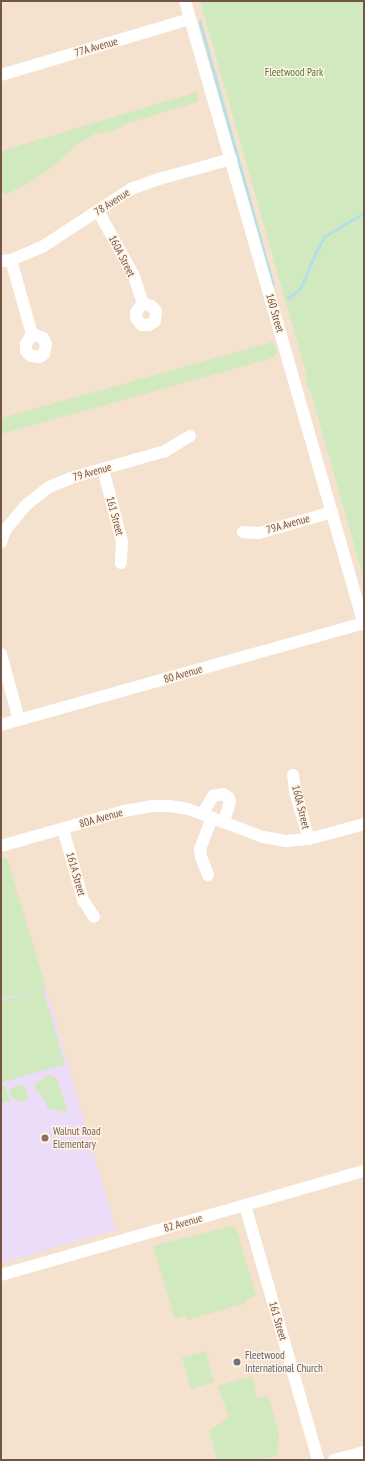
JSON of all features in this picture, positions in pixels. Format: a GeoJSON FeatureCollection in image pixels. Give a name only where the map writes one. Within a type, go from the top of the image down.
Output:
{"type":"FeatureCollection","features":[{"type":"Feature","properties":{"kind":"street","name":"160 Street"},"geometry":{"type":"LineString","coordinates":[[185,1],[364,624]]}},
{"type":"Feature","properties":{"kind":"street","name":"77A Avenue"},"geometry":{"type":"LineString","coordinates":[[1,75],[190,19]]}},
{"type":"Feature","properties":{"kind":"street","name":"78 Avenue"},"geometry":{"type":"LineString","coordinates":[[6,260],[42,247],[120,196],[142,184],[231,159]]}},
{"type":"Feature","properties":{"kind":"street","name":"160A Street"},"geometry":{"type":"LineString","coordinates":[[98,210],[134,276],[143,303]]}},
{"type":"Feature","properties":{"kind":"street"},"geometry":{"type":"LineString","coordinates":[[6,260],[32,334]]}},
{"type":"Feature","properties":{"kind":"street","name":"79 Avenue"},"geometry":{"type":"LineString","coordinates":[[4,527],[32,499],[49,487],[62,481],[165,451],[190,436]]}},
{"type":"Feature","properties":{"kind":"street","name":"161 Street"},"geometry":{"type":"LineString","coordinates":[[103,469],[122,542],[121,563]]}},
{"type":"Feature","properties":{"kind":"street","name":"79A Avenue"},"geometry":{"type":"LineString","coordinates":[[243,532],[259,533],[332,512]]}},
{"type":"Feature","properties":{"kind":"street"},"geometry":{"type":"LineString","coordinates":[[1,542],[4,527]]}},
{"type":"Feature","properties":{"kind":"street","name":"80 Avenue"},"geometry":{"type":"LineString","coordinates":[[1,725],[364,624]]}},
{"type":"Feature","properties":{"kind":"street"},"geometry":{"type":"LineString","coordinates":[[1,654],[19,720]]}},
{"type":"Feature","properties":{"kind":"street","name":"160A Street"},"geometry":{"type":"LineString","coordinates":[[293,775],[295,792],[309,839]]}},
{"type":"Feature","properties":{"kind":"street"},"geometry":{"type":"LineString","coordinates":[[208,875],[201,857],[200,849],[213,796],[223,794],[228,797],[230,802],[224,822]]}},
{"type":"Feature","properties":{"kind":"street","name":"80A Avenue"},"geometry":{"type":"LineString","coordinates":[[1,846],[124,811],[151,806],[170,806],[208,815],[269,838],[286,841],[309,839],[364,824]]}},
{"type":"Feature","properties":{"kind":"street","name":"161A Street"},"geometry":{"type":"LineString","coordinates":[[63,829],[83,900],[94,917]]}},
{"type":"Feature","properties":{"kind":"street","name":"82 Avenue"},"geometry":{"type":"LineString","coordinates":[[1,1275],[364,1171]]}},
{"type":"Feature","properties":{"kind":"street","name":"161 Street"},"geometry":{"type":"LineString","coordinates":[[245,1205],[318,1460]]}},
{"type":"Feature","properties":{"kind":"street"},"geometry":{"type":"LineString","coordinates":[[334,1460],[364,1452]]}},
{"type":"Feature","properties":{"kind":"shaded area"},"geometry":{"type":"Polygon","coordinates":[[[1,1],[200,1],[364,579],[364,1460],[1,1460],[1,1]]]}},
{"type":"Feature","properties":{"kind":"shaded area","name":"Walnut Road Elementary"},"geometry":{"type":"Polygon","coordinates":[[[46,988],[116,1230],[1,1263],[1,999],[34,989],[46,988]]]}},
{"type":"Feature","properties":{"kind":"green space","name":"Fleetwood Park"},"geometry":{"type":"Polygon","coordinates":[[[200,1],[364,1],[364,580],[311,393],[307,385],[306,374],[200,1]]]}},
{"type":"Feature","properties":{"kind":"green space"},"geometry":{"type":"Polygon","coordinates":[[[197,92],[198,102],[128,123],[116,130],[95,134],[76,145],[63,158],[29,183],[7,194],[1,194],[1,151],[197,92]]]}},
{"type":"Feature","properties":{"kind":"green space"},"geometry":{"type":"Polygon","coordinates":[[[273,342],[277,352],[273,358],[1,434],[1,418],[273,342]]]}},
{"type":"Feature","properties":{"kind":"green space"},"geometry":{"type":"Polygon","coordinates":[[[7,858],[46,988],[43,989],[65,1064],[1,1083],[1,1001],[40,989],[1,999],[1,860],[7,858]]]}},
{"type":"Feature","properties":{"kind":"green space"},"geometry":{"type":"Polygon","coordinates":[[[49,1075],[57,1078],[67,1109],[65,1112],[47,1108],[44,1098],[35,1089],[35,1084],[49,1075]]]}},
{"type":"Feature","properties":{"kind":"green space"},"geometry":{"type":"Polygon","coordinates":[[[24,1084],[29,1100],[22,1102],[12,1098],[9,1089],[24,1084]]]}},
{"type":"Feature","properties":{"kind":"green space"},"geometry":{"type":"Polygon","coordinates":[[[5,1085],[10,1101],[1,1103],[1,1086],[5,1085]]]}},
{"type":"Feature","properties":{"kind":"green space"},"geometry":{"type":"Polygon","coordinates":[[[232,1226],[237,1230],[256,1296],[246,1300],[246,1303],[187,1320],[186,1315],[175,1319],[153,1246],[232,1226]]]}},
{"type":"Feature","properties":{"kind":"green space"},"geometry":{"type":"Polygon","coordinates":[[[206,1351],[214,1382],[191,1389],[182,1358],[206,1351]]]}},
{"type":"Feature","properties":{"kind":"green space"},"geometry":{"type":"Polygon","coordinates":[[[252,1376],[257,1399],[268,1396],[279,1433],[277,1456],[256,1460],[217,1460],[209,1431],[229,1417],[218,1386],[252,1376]]]}},
{"type":"Feature","properties":{"kind":"waterway"},"geometry":{"type":"LineString","coordinates":[[200,21],[273,284]]}},
{"type":"Feature","properties":{"kind":"waterway"},"geometry":{"type":"LineString","coordinates":[[288,298],[300,289],[315,253],[325,236],[364,213]]}},
{"type":"Feature","properties":{"kind":"place","name":"Walnut Road Elementary"},"geometry":{"type":"Point","coordinates":[45,1138]}},
{"type":"Feature","properties":{"kind":"place","name":"Fleetwood International Church"},"geometry":{"type":"Point","coordinates":[237,1362]}}]}
